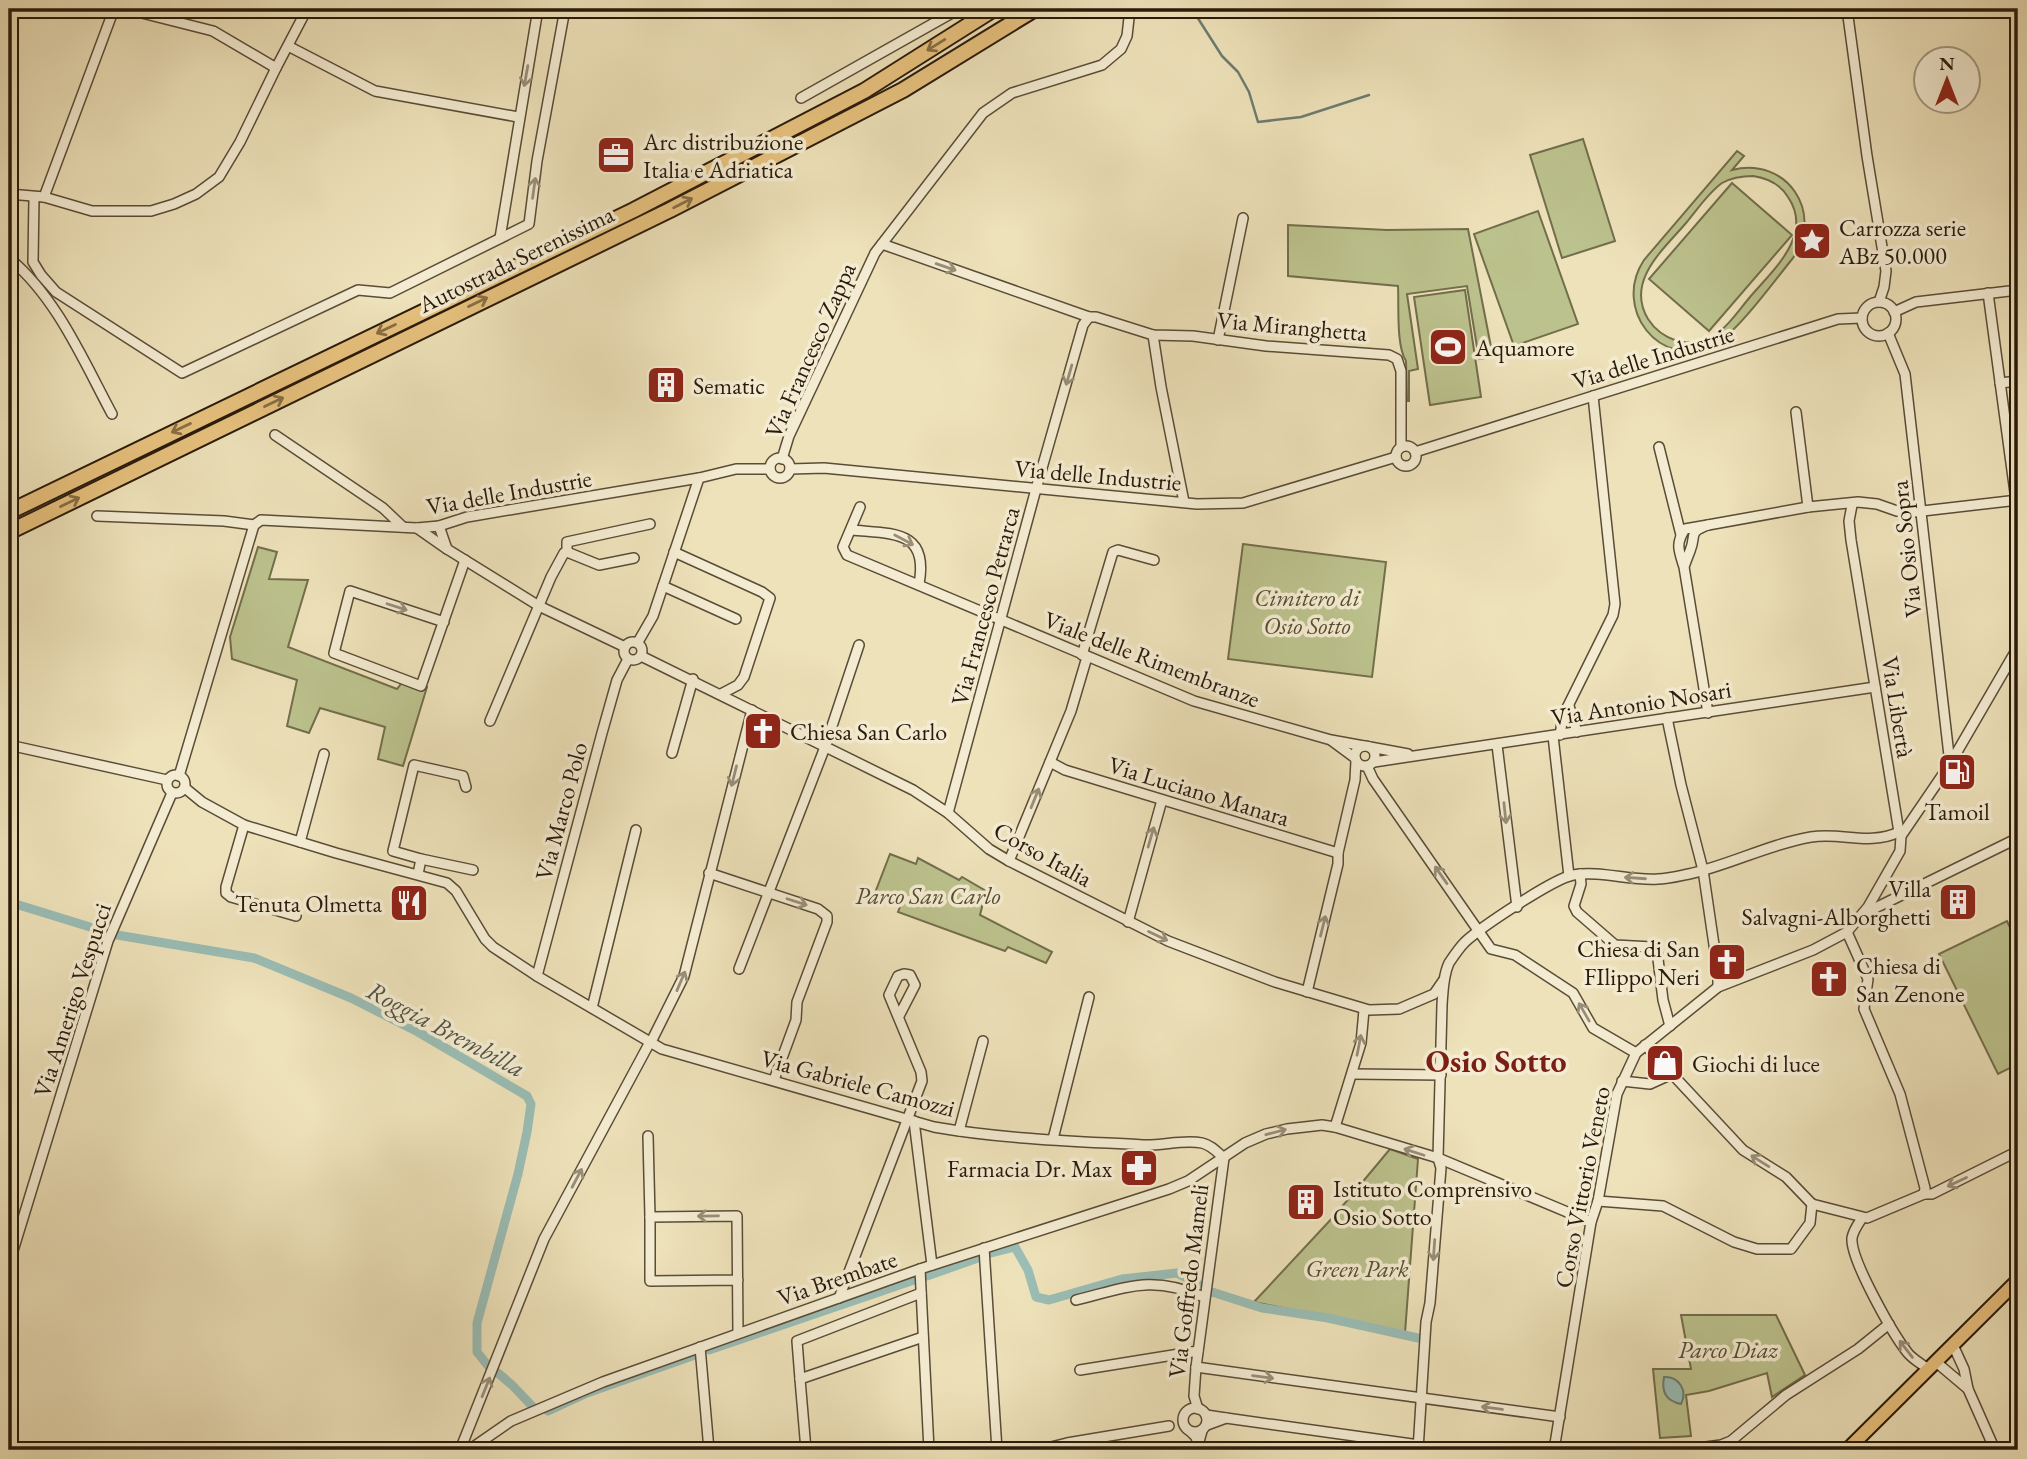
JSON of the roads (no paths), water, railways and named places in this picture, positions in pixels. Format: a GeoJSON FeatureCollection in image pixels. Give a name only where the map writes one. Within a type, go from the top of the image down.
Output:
{"type":"FeatureCollection","features":[{"type":"Feature","properties":{"kind":"highway","name":"Autostrada Serenissima"},"geometry":{"type":"LineString","coordinates":[[9,512],[645,204],[864,91],[994,9]]}},
{"type":"Feature","properties":{"kind":"highway","name":"Autostrada Serenissima"},"geometry":{"type":"LineString","coordinates":[[9,532],[670,210],[903,90],[1035,9]]}},
{"type":"Feature","properties":{"kind":"main road"},"geometry":{"type":"LineString","coordinates":[[1847,1450],[2018,1280]]}},
{"type":"Feature","properties":{"kind":"street"},"geometry":{"type":"LineString","coordinates":[[114,9],[39,197],[33,262],[56,292],[182,373],[358,290],[390,293],[529,223],[537,161],[565,9]]}},
{"type":"Feature","properties":{"kind":"street"},"geometry":{"type":"LineString","coordinates":[[126,9],[213,31],[276,68]]}},
{"type":"Feature","properties":{"kind":"street"},"geometry":{"type":"LineString","coordinates":[[9,194],[39,197],[92,211],[151,211],[196,194],[219,177],[240,142],[307,9]]}},
{"type":"Feature","properties":{"kind":"street"},"geometry":{"type":"LineString","coordinates":[[500,238],[538,9]]}},
{"type":"Feature","properties":{"kind":"street"},"geometry":{"type":"LineString","coordinates":[[801,99],[959,9]]}},
{"type":"Feature","properties":{"kind":"street","name":"Via Francesco Zappa"},"geometry":{"type":"LineString","coordinates":[[782,459],[789,436],[875,253],[983,113],[1012,93],[1102,65],[1121,49],[1126,36],[1129,9]]}},
{"type":"Feature","properties":{"kind":"street"},"geometry":{"type":"LineString","coordinates":[[1847,9],[1886,271],[1879,302]]}},
{"type":"Feature","properties":{"kind":"street"},"geometry":{"type":"LineString","coordinates":[[288,46],[374,91],[519,117]]}},
{"type":"Feature","properties":{"kind":"street"},"geometry":{"type":"LineString","coordinates":[[1218,340],[1243,219]]}},
{"type":"Feature","properties":{"kind":"street","name":"Via Miranghetta"},"geometry":{"type":"LineString","coordinates":[[882,244],[1153,335],[1389,355],[1397,359],[1401,371],[1401,447]]}},
{"type":"Feature","properties":{"kind":"street"},"geometry":{"type":"LineString","coordinates":[[9,258],[49,301],[112,414]]}},
{"type":"Feature","properties":{"kind":"street"},"geometry":{"type":"LineString","coordinates":[[1895,312],[1916,302],[2018,290]]}},
{"type":"Feature","properties":{"kind":"street"},"geometry":{"type":"LineString","coordinates":[[1708,713],[1684,567],[1678,549],[1678,538],[1685,529],[1808,507],[1864,503],[1897,511],[2017,500],[1988,293]]}},
{"type":"Feature","properties":{"kind":"street"},"geometry":{"type":"LineString","coordinates":[[1879,302],[1888,304],[1895,312],[1896,321],[1888,333],[1878,336],[1868,332],[1862,318],[1869,305],[1879,302]]}},
{"type":"Feature","properties":{"kind":"street","name":"Via Francesco Petrarca"},"geometry":{"type":"LineString","coordinates":[[948,813],[1083,325],[1093,317]]}},
{"type":"Feature","properties":{"kind":"street","name":"Via delle Industrie"},"geometry":{"type":"LineString","coordinates":[[97,516],[232,521],[254,525],[261,520],[417,528],[736,469],[770,469],[780,478],[788,474],[790,469],[824,468],[1184,502],[1243,503],[1396,457],[1401,464],[1409,466],[1416,460],[1415,452],[1838,319],[1862,318]]}},
{"type":"Feature","properties":{"kind":"street","name":"Via Osio Sopra"},"geometry":{"type":"LineString","coordinates":[[1888,333],[1905,374],[1950,764]]}},
{"type":"Feature","properties":{"kind":"street"},"geometry":{"type":"LineString","coordinates":[[1153,335],[1184,502]]}},
{"type":"Feature","properties":{"kind":"street"},"geometry":{"type":"LineString","coordinates":[[2000,383],[2018,381]]}},
{"type":"Feature","properties":{"kind":"street"},"geometry":{"type":"LineString","coordinates":[[1569,876],[1556,735],[1613,615],[1615,604],[1593,396]]}},
{"type":"Feature","properties":{"kind":"street"},"geometry":{"type":"LineString","coordinates":[[1796,412],[1808,507]]}},
{"type":"Feature","properties":{"kind":"street"},"geometry":{"type":"LineString","coordinates":[[275,435],[383,508],[403,527]]}},
{"type":"Feature","properties":{"kind":"street"},"geometry":{"type":"LineString","coordinates":[[1396,457],[1401,447],[1410,447],[1415,452]]}},
{"type":"Feature","properties":{"kind":"street"},"geometry":{"type":"LineString","coordinates":[[1659,447],[1681,535]]}},
{"type":"Feature","properties":{"kind":"street"},"geometry":{"type":"LineString","coordinates":[[770,469],[774,461],[782,459],[787,461],[790,469]]}},
{"type":"Feature","properties":{"kind":"street"},"geometry":{"type":"LineString","coordinates":[[638,642],[653,616],[698,478]]}},
{"type":"Feature","properties":{"kind":"street","name":"Via Libertà"},"geometry":{"type":"LineString","coordinates":[[1852,505],[1849,521],[1851,540],[1900,834]]}},
{"type":"Feature","properties":{"kind":"street"},"geometry":{"type":"LineString","coordinates":[[860,508],[852,530],[897,535],[919,550],[922,565],[919,584]]}},
{"type":"Feature","properties":{"kind":"street"},"geometry":{"type":"LineString","coordinates":[[232,521],[249,541]]}},
{"type":"Feature","properties":{"kind":"street"},"geometry":{"type":"LineString","coordinates":[[447,549],[450,523]]}},
{"type":"Feature","properties":{"kind":"street"},"geometry":{"type":"LineString","coordinates":[[567,552],[567,542],[650,524]]}},
{"type":"Feature","properties":{"kind":"street"},"geometry":{"type":"LineString","coordinates":[[179,776],[254,525]]}},
{"type":"Feature","properties":{"kind":"street"},"geometry":{"type":"LineString","coordinates":[[1684,567],[1691,548],[1692,535],[1696,530],[1708,525]]}},
{"type":"Feature","properties":{"kind":"street"},"geometry":{"type":"LineString","coordinates":[[439,526],[447,549]]}},
{"type":"Feature","properties":{"kind":"street"},"geometry":{"type":"LineString","coordinates":[[417,528],[539,606],[625,647]]}},
{"type":"Feature","properties":{"kind":"street","name":"Viale delle Rimembranze"},"geometry":{"type":"LineString","coordinates":[[852,530],[843,547],[847,555],[919,584],[1001,622],[1194,701],[1331,740],[1367,747]]}},
{"type":"Feature","properties":{"kind":"street"},"geometry":{"type":"LineString","coordinates":[[1009,861],[1071,711],[1111,554],[1118,550],[1154,560]]}},
{"type":"Feature","properties":{"kind":"street"},"geometry":{"type":"LineString","coordinates":[[567,552],[599,565],[634,558]]}},
{"type":"Feature","properties":{"kind":"street"},"geometry":{"type":"LineString","coordinates":[[491,721],[551,577],[567,552]]}},
{"type":"Feature","properties":{"kind":"street"},"geometry":{"type":"LineString","coordinates":[[674,552],[762,592],[769,598],[744,677],[738,685],[721,694]]}},
{"type":"Feature","properties":{"kind":"street"},"geometry":{"type":"LineString","coordinates":[[444,622],[350,592],[334,653],[421,685],[444,622],[465,559]]}},
{"type":"Feature","properties":{"kind":"street"},"geometry":{"type":"LineString","coordinates":[[663,586],[736,619]]}},
{"type":"Feature","properties":{"kind":"street"},"geometry":{"type":"LineString","coordinates":[[630,642],[638,642],[642,648],[641,656],[635,660],[628,659],[625,647],[630,642]]}},
{"type":"Feature","properties":{"kind":"street"},"geometry":{"type":"LineString","coordinates":[[739,969],[825,747],[859,645]]}},
{"type":"Feature","properties":{"kind":"street"},"geometry":{"type":"LineString","coordinates":[[1924,1194],[1925,1188],[1900,1094],[1864,1009],[1868,979],[1847,932],[1865,911],[1900,851],[1900,834],[1950,764],[2018,648]]}},
{"type":"Feature","properties":{"kind":"street","name":"Corso Italia"},"geometry":{"type":"LineString","coordinates":[[641,656],[904,785],[948,813],[989,849],[1009,861],[1168,941],[1364,1010],[1399,1009],[1434,994],[1444,980]]}},
{"type":"Feature","properties":{"kind":"street","name":"Via Marco Polo"},"geometry":{"type":"LineString","coordinates":[[537,976],[617,680],[628,659]]}},
{"type":"Feature","properties":{"kind":"street"},"geometry":{"type":"LineString","coordinates":[[672,753],[692,679]]}},
{"type":"Feature","properties":{"kind":"street","name":"Via Antonio Nosari"},"geometry":{"type":"LineString","coordinates":[[1363,763],[1497,746],[1875,687]]}},
{"type":"Feature","properties":{"kind":"street"},"geometry":{"type":"LineString","coordinates":[[1569,706],[1577,732]]}},
{"type":"Feature","properties":{"kind":"street"},"geometry":{"type":"LineString","coordinates":[[463,1450],[462,1445],[544,1239],[684,976],[752,710]]}},
{"type":"Feature","properties":{"kind":"street"},"geometry":{"type":"LineString","coordinates":[[1667,718],[1703,870],[1718,987]]}},
{"type":"Feature","properties":{"kind":"street","name":"Viale delle Rimembranze"},"geometry":{"type":"LineString","coordinates":[[1331,740],[1363,763]]}},
{"type":"Feature","properties":{"kind":"street"},"geometry":{"type":"LineString","coordinates":[[9,745],[167,780]]}},
{"type":"Feature","properties":{"kind":"street"},"geometry":{"type":"LineString","coordinates":[[1497,746],[1517,906]]}},
{"type":"Feature","properties":{"kind":"street"},"geometry":{"type":"LineString","coordinates":[[1307,992],[1355,780],[1363,763],[1375,754],[1367,747],[1357,750],[1363,763],[1491,949],[1515,955],[1573,993],[1593,1028],[1636,1054]]}},
{"type":"Feature","properties":{"kind":"street","name":"Via Antonio Nosari"},"geometry":{"type":"LineString","coordinates":[[1367,747],[1413,755]]}},
{"type":"Feature","properties":{"kind":"street"},"geometry":{"type":"LineString","coordinates":[[300,842],[324,754]]}},
{"type":"Feature","properties":{"kind":"street","name":"Via Luciano Manara"},"geometry":{"type":"LineString","coordinates":[[1049,762],[1065,770],[1338,853]]}},
{"type":"Feature","properties":{"kind":"street"},"geometry":{"type":"LineString","coordinates":[[466,787],[463,776],[414,765],[393,851],[473,870]]}},
{"type":"Feature","properties":{"kind":"street"},"geometry":{"type":"LineString","coordinates":[[171,776],[179,776],[185,782],[185,788],[178,794],[172,793],[168,789],[167,780],[171,776]]}},
{"type":"Feature","properties":{"kind":"street","name":"Via Gabriele Camozzi"},"geometry":{"type":"LineString","coordinates":[[185,788],[202,803],[244,825],[447,883],[456,891],[485,939],[537,976],[662,1049],[911,1121],[959,1131],[1157,1145],[1204,1143],[1224,1158]]}},
{"type":"Feature","properties":{"kind":"street","name":"Via Amerigo Vespucci"},"geometry":{"type":"LineString","coordinates":[[9,1264],[108,941],[172,793]]}},
{"type":"Feature","properties":{"kind":"street"},"geometry":{"type":"LineString","coordinates":[[1128,922],[1162,800]]}},
{"type":"Feature","properties":{"kind":"street"},"geometry":{"type":"LineString","coordinates":[[244,825],[226,893],[231,897],[296,916]]}},
{"type":"Feature","properties":{"kind":"street"},"geometry":{"type":"LineString","coordinates":[[592,1008],[636,830]]}},
{"type":"Feature","properties":{"kind":"street"},"geometry":{"type":"LineString","coordinates":[[1188,1430],[1226,1418],[1418,1448],[1426,1322],[1430,1303],[1441,1168],[1438,1158],[1444,980],[1449,963],[1465,943],[1517,906],[1569,876],[1580,874],[1657,880],[1703,870],[1801,839],[1834,834],[1871,840],[1900,834]]}},
{"type":"Feature","properties":{"kind":"street"},"geometry":{"type":"LineString","coordinates":[[1865,911],[1884,905],[2018,838]]}},
{"type":"Feature","properties":{"kind":"street"},"geometry":{"type":"LineString","coordinates":[[418,874],[421,859]]}},
{"type":"Feature","properties":{"kind":"street"},"geometry":{"type":"LineString","coordinates":[[709,873],[818,909],[827,916],[797,1002],[796,1020],[774,1080]]}},
{"type":"Feature","properties":{"kind":"street"},"geometry":{"type":"LineString","coordinates":[[1580,874],[1581,884],[1574,906],[1577,912],[1615,945],[1652,947],[1657,950],[1663,1000],[1670,1026]]}},
{"type":"Feature","properties":{"kind":"street"},"geometry":{"type":"LineString","coordinates":[[1875,894],[1876,899],[1884,905]]}},
{"type":"Feature","properties":{"kind":"street","name":"Corso Vittorio Veneto"},"geometry":{"type":"LineString","coordinates":[[1554,1450],[1591,1222],[1598,1201],[1615,1105],[1622,1081],[1636,1054],[1718,987],[1813,950],[1847,932]]}},
{"type":"Feature","properties":{"kind":"street"},"geometry":{"type":"LineString","coordinates":[[1053,1139],[1089,997]]}},
{"type":"Feature","properties":{"kind":"street"},"geometry":{"type":"LineString","coordinates":[[1335,1127],[1361,1043],[1364,1010]]}},
{"type":"Feature","properties":{"kind":"street"},"geometry":{"type":"LineString","coordinates":[[839,1298],[911,1121],[922,1076],[899,1016]]}},
{"type":"Feature","properties":{"kind":"street"},"geometry":{"type":"LineString","coordinates":[[959,1131],[983,1041]]}},
{"type":"Feature","properties":{"kind":"street"},"geometry":{"type":"LineString","coordinates":[[1645,1045],[1743,1150],[1786,1177],[1812,1205],[1862,1219],[1873,1217],[1924,1194],[1932,1194],[2018,1151]]}},
{"type":"Feature","properties":{"kind":"street"},"geometry":{"type":"LineString","coordinates":[[1353,1074],[1441,1075]]}},
{"type":"Feature","properties":{"kind":"street"},"geometry":{"type":"LineString","coordinates":[[1622,1081],[1650,1084],[1672,1074]]}},
{"type":"Feature","properties":{"kind":"street"},"geometry":{"type":"LineString","coordinates":[[911,1121],[932,1265]]}},
{"type":"Feature","properties":{"kind":"street","name":"Via Brembate"},"geometry":{"type":"LineString","coordinates":[[469,1450],[511,1421],[700,1346],[920,1269],[1169,1189],[1188,1181],[1245,1143],[1266,1134],[1310,1126],[1335,1127],[1438,1158],[1591,1222]]}},
{"type":"Feature","properties":{"kind":"street"},"geometry":{"type":"LineString","coordinates":[[649,1136],[650,1281],[738,1280]]}},
{"type":"Feature","properties":{"kind":"street","name":"Via Goffredo Mameli"},"geometry":{"type":"LineString","coordinates":[[1198,1409],[1194,1396],[1196,1367],[1224,1158]]}},
{"type":"Feature","properties":{"kind":"street"},"geometry":{"type":"LineString","coordinates":[[1598,1201],[1663,1206],[1734,1242],[1756,1249],[1791,1249],[1810,1223],[1812,1205]]}},
{"type":"Feature","properties":{"kind":"street"},"geometry":{"type":"LineString","coordinates":[[650,1217],[737,1216],[738,1333]]}},
{"type":"Feature","properties":{"kind":"street"},"geometry":{"type":"LineString","coordinates":[[1862,1219],[1853,1235],[1853,1249],[1889,1324],[1908,1355],[1932,1366],[1968,1389]]}},
{"type":"Feature","properties":{"kind":"street"},"geometry":{"type":"LineString","coordinates":[[984,1248],[997,1450]]}},
{"type":"Feature","properties":{"kind":"street"},"geometry":{"type":"LineString","coordinates":[[920,1269],[929,1450]]}},
{"type":"Feature","properties":{"kind":"street"},"geometry":{"type":"LineString","coordinates":[[1076,1300],[1146,1284],[1170,1285],[1204,1297]]}},
{"type":"Feature","properties":{"kind":"street"},"geometry":{"type":"LineString","coordinates":[[806,1450],[797,1340],[921,1293]]}},
{"type":"Feature","properties":{"kind":"street"},"geometry":{"type":"LineString","coordinates":[[1683,1450],[1731,1441],[1786,1395],[1858,1349],[1889,1324]]}},
{"type":"Feature","properties":{"kind":"street"},"geometry":{"type":"LineString","coordinates":[[800,1379],[923,1337]]}},
{"type":"Feature","properties":{"kind":"street"},"geometry":{"type":"LineString","coordinates":[[1953,1345],[1964,1369],[1968,1389],[1995,1450]]}},
{"type":"Feature","properties":{"kind":"street"},"geometry":{"type":"LineString","coordinates":[[700,1346],[709,1450]]}},
{"type":"Feature","properties":{"kind":"street"},"geometry":{"type":"LineString","coordinates":[[1080,1370],[1198,1351]]}},
{"type":"Feature","properties":{"kind":"street"},"geometry":{"type":"LineString","coordinates":[[1196,1367],[1560,1418]]}},
{"type":"Feature","properties":{"kind":"street"},"geometry":{"type":"LineString","coordinates":[[1169,1426],[1184,1417],[1188,1411],[1198,1409],[1205,1424],[1199,1448]]}},
{"type":"Feature","properties":{"kind":"street"},"geometry":{"type":"LineString","coordinates":[[1184,1417],[1188,1430]]}},
{"type":"Feature","properties":{"kind":"street"},"geometry":{"type":"LineString","coordinates":[[1039,1450],[1169,1426],[1188,1430],[1196,1437],[1199,1448]]}},
{"type":"Feature","properties":{"kind":"water"},"geometry":{"type":"Polygon","coordinates":[[[1664,1377],[1674,1379],[1681,1385],[1681,1404],[1666,1395],[1664,1377]]]}},
{"type":"Feature","properties":{"kind":"waterway"},"geometry":{"type":"LineString","coordinates":[[1192,9],[1222,56],[1238,72],[1249,92],[1258,122],[1301,117],[1369,95]]}},
{"type":"Feature","properties":{"kind":"waterway","name":"Roggia Brembilla"},"geometry":{"type":"LineString","coordinates":[[9,902],[103,931]]}},
{"type":"Feature","properties":{"kind":"waterway","name":"Roggia Brembilla"},"geometry":{"type":"LineString","coordinates":[[117,935],[254,958],[351,998],[418,1032],[527,1096],[531,1104],[518,1174],[477,1323],[477,1352],[489,1367]]}},
{"type":"Feature","properties":{"kind":"waterway","name":"Roggia Brembilla"},"geometry":{"type":"LineString","coordinates":[[991,1253],[1015,1247],[1028,1270],[1036,1297],[1049,1300],[1122,1279],[1177,1273],[1198,1284]]}},
{"type":"Feature","properties":{"kind":"waterway","name":"Roggia Brembilla"},"geometry":{"type":"LineString","coordinates":[[927,1276],[978,1258]]}},
{"type":"Feature","properties":{"kind":"waterway","name":"Roggia Brembilla"},"geometry":{"type":"LineString","coordinates":[[709,1350],[914,1280]]}},
{"type":"Feature","properties":{"kind":"waterway","name":"Roggia Brembilla"},"geometry":{"type":"LineString","coordinates":[[1212,1292],[1262,1308],[1328,1318],[1418,1338]]}},
{"type":"Feature","properties":{"kind":"waterway","name":"Roggia Brembilla"},"geometry":{"type":"LineString","coordinates":[[548,1411],[587,1393],[695,1355]]}},
{"type":"Feature","properties":{"kind":"waterway","name":"Roggia Brembilla"},"geometry":{"type":"LineString","coordinates":[[498,1373],[533,1407]]}},
{"type":"Feature","properties":{"kind":"place","name":"Arc distribuzione Italia e Adriatica"},"geometry":{"type":"Point","coordinates":[616,155]}},
{"type":"Feature","properties":{"kind":"place","name":"Carrozza serie ABz 50.000"},"geometry":{"type":"Point","coordinates":[1812,241]}},
{"type":"Feature","properties":{"kind":"place","name":"Aquamore"},"geometry":{"type":"Point","coordinates":[1448,347]}},
{"type":"Feature","properties":{"kind":"place","name":"Sematic"},"geometry":{"type":"Point","coordinates":[666,385]}},
{"type":"Feature","properties":{"kind":"place","name":"Chiesa San Carlo"},"geometry":{"type":"Point","coordinates":[763,731]}},
{"type":"Feature","properties":{"kind":"place","name":"Tamoil"},"geometry":{"type":"Point","coordinates":[1957,772]}},
{"type":"Feature","properties":{"kind":"place","name":"Villa Salvagni-Alborghetti"},"geometry":{"type":"Point","coordinates":[1958,902]}},
{"type":"Feature","properties":{"kind":"place","name":"Tenuta Olmetta"},"geometry":{"type":"Point","coordinates":[409,903]}},
{"type":"Feature","properties":{"kind":"place","name":"Chiesa di San FIlippo Neri"},"geometry":{"type":"Point","coordinates":[1727,962]}},
{"type":"Feature","properties":{"kind":"place","name":"Chiesa di San Zenone"},"geometry":{"type":"Point","coordinates":[1829,979]}},
{"type":"Feature","properties":{"kind":"place","name":"Giochi di luce"},"geometry":{"type":"Point","coordinates":[1665,1063]}},
{"type":"Feature","properties":{"kind":"place","name":"Farmacia Dr. Max"},"geometry":{"type":"Point","coordinates":[1139,1168]}},
{"type":"Feature","properties":{"kind":"place","name":"Istituto Comprensivo Osio Sotto"},"geometry":{"type":"Point","coordinates":[1306,1202]}},
{"type":"Feature","properties":{"kind":"district","name":"Osio Sotto"},"geometry":{"type":"Point","coordinates":[1496,1061]}},
{"type":"Feature","properties":{"kind":"park label","name":"Cimitero di Osio Sotto"},"geometry":{"type":"Point","coordinates":[1307,611]}},
{"type":"Feature","properties":{"kind":"park label","name":"Parco San Carlo"},"geometry":{"type":"Point","coordinates":[928,895]}},
{"type":"Feature","properties":{"kind":"park label","name":"Green Park"},"geometry":{"type":"Point","coordinates":[1357,1268]}},
{"type":"Feature","properties":{"kind":"park label","name":"Parco Diaz"},"geometry":{"type":"Point","coordinates":[1728,1349]}}]}
